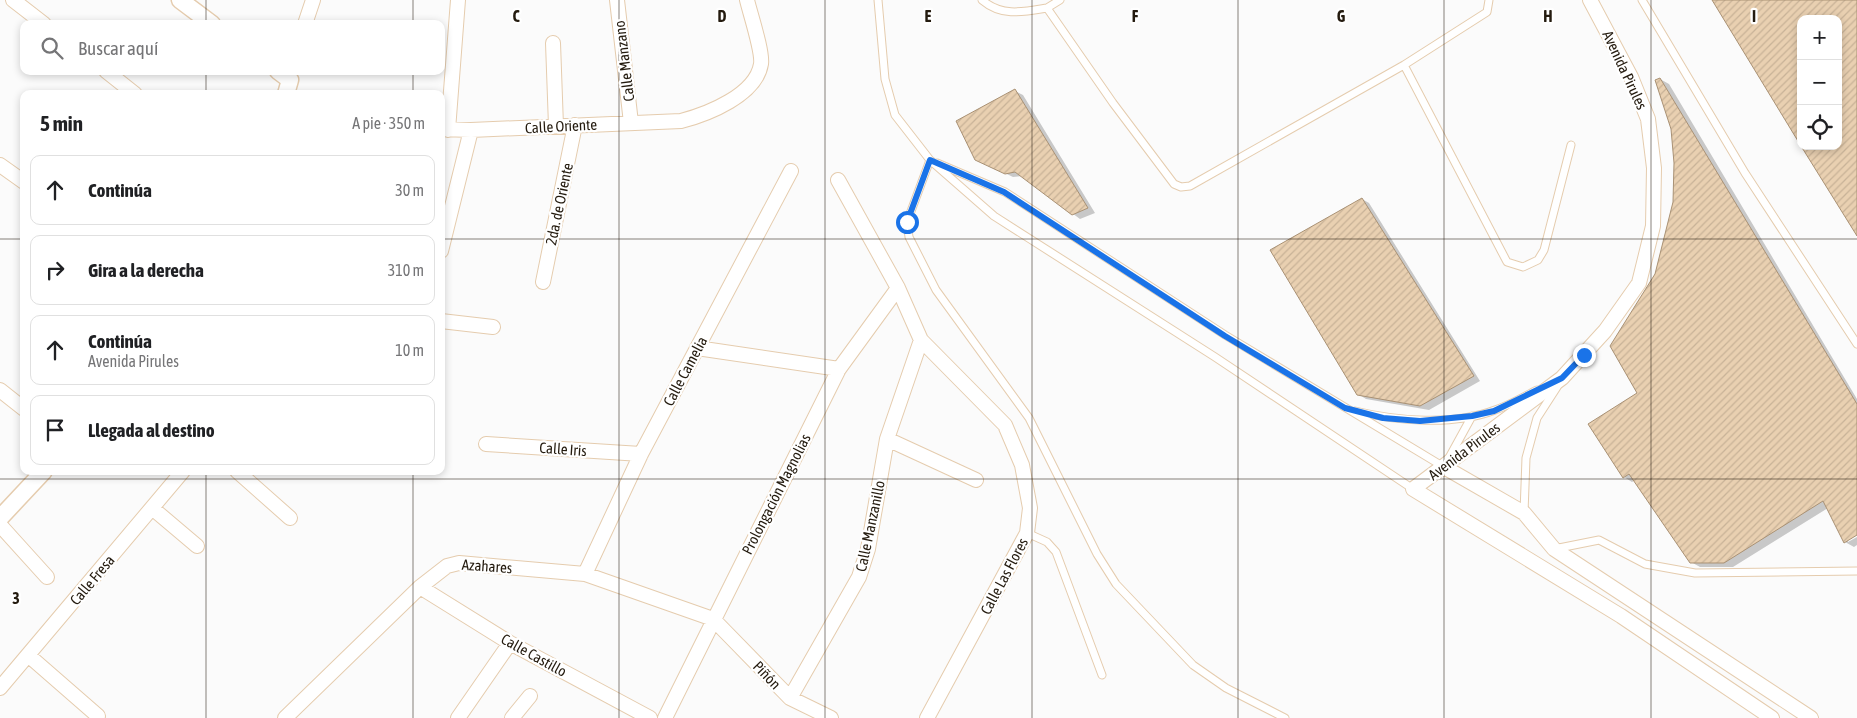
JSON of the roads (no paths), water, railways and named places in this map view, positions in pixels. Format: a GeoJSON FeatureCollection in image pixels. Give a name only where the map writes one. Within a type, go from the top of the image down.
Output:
{"type":"FeatureCollection","features":[{"type":"Feature","properties":{"kind":"street"},"geometry":{"type":"LineString","coordinates":[[13,0],[39,20]]}},
{"type":"Feature","properties":{"kind":"street"},"geometry":{"type":"LineString","coordinates":[[180,0],[207,20]]}},
{"type":"Feature","properties":{"kind":"street"},"geometry":{"type":"LineString","coordinates":[[307,20],[313,0]]}},
{"type":"Feature","properties":{"kind":"street"},"geometry":{"type":"LineString","coordinates":[[445,129],[458,0]]}},
{"type":"Feature","properties":{"kind":"street","name":"Calle Manzano"},"geometry":{"type":"LineString","coordinates":[[617,0],[631,123]]}},
{"type":"Feature","properties":{"kind":"street","name":"Calle Oriente"},"geometry":{"type":"LineString","coordinates":[[445,129],[472,130],[681,121],[700,116],[731,101],[755,80],[762,62],[747,0]]}},
{"type":"Feature","properties":{"kind":"street","name":"Avenida Pirules"},"geometry":{"type":"LineString","coordinates":[[1413,489],[1562,378],[1606,331],[1639,283],[1653,226],[1654,168],[1648,119],[1632,77],[1590,0]]}},
{"type":"Feature","properties":{"kind":"street"},"geometry":{"type":"LineString","coordinates":[[553,43],[556,126]]}},
{"type":"Feature","properties":{"kind":"street"},"geometry":{"type":"LineString","coordinates":[[111,75],[131,90]]}},
{"type":"Feature","properties":{"kind":"street","name":"2da. de Oriente"},"geometry":{"type":"LineString","coordinates":[[543,282],[575,125]]}},
{"type":"Feature","properties":{"kind":"street"},"geometry":{"type":"LineString","coordinates":[[445,235],[472,130]]}},
{"type":"Feature","properties":{"kind":"street"},"geometry":{"type":"LineString","coordinates":[[0,166],[20,179]]}},
{"type":"Feature","properties":{"kind":"street","name":"Calle Camelia"},"geometry":{"type":"LineString","coordinates":[[585,574],[641,454],[791,171]]}},
{"type":"Feature","properties":{"kind":"street"},"geometry":{"type":"LineString","coordinates":[[838,180],[898,288],[921,340]]}},
{"type":"Feature","properties":{"kind":"street","name":"Prolongación Magnolias"},"geometry":{"type":"LineString","coordinates":[[665,718],[839,369],[898,288]]}},
{"type":"Feature","properties":{"kind":"street"},"geometry":{"type":"LineString","coordinates":[[445,321],[493,327]]}},
{"type":"Feature","properties":{"kind":"street","name":"Calle Las Flores"},"geometry":{"type":"LineString","coordinates":[[921,340],[1004,425],[1022,465],[1030,508],[1027,533],[927,718]]}},
{"type":"Feature","properties":{"kind":"street","name":"Calle Manzanillo"},"geometry":{"type":"LineString","coordinates":[[790,698],[859,577],[868,549],[888,439],[921,340]]}},
{"type":"Feature","properties":{"kind":"street"},"geometry":{"type":"LineString","coordinates":[[697,348],[839,369]]}},
{"type":"Feature","properties":{"kind":"street"},"geometry":{"type":"LineString","coordinates":[[0,390],[20,405]]}},
{"type":"Feature","properties":{"kind":"street"},"geometry":{"type":"LineString","coordinates":[[888,439],[976,480]]}},
{"type":"Feature","properties":{"kind":"street","name":"Calle Iris"},"geometry":{"type":"LineString","coordinates":[[486,444],[641,454]]}},
{"type":"Feature","properties":{"kind":"street"},"geometry":{"type":"LineString","coordinates":[[1444,467],[1524,513],[1554,549],[1630,601],[1811,718]]}},
{"type":"Feature","properties":{"kind":"street"},"geometry":{"type":"LineString","coordinates":[[0,518],[40,475]]}},
{"type":"Feature","properties":{"kind":"street","name":"Calle Fresa"},"geometry":{"type":"LineString","coordinates":[[0,688],[180,475]]}},
{"type":"Feature","properties":{"kind":"street"},"geometry":{"type":"LineString","coordinates":[[242,475],[290,518]]}},
{"type":"Feature","properties":{"kind":"street"},"geometry":{"type":"LineString","coordinates":[[1413,489],[1620,616],[1772,718]]}},
{"type":"Feature","properties":{"kind":"street"},"geometry":{"type":"LineString","coordinates":[[152,508],[197,546]]}},
{"type":"Feature","properties":{"kind":"street"},"geometry":{"type":"LineString","coordinates":[[0,525],[47,577]]}},
{"type":"Feature","properties":{"kind":"street","name":"Azahares"},"geometry":{"type":"LineString","coordinates":[[284,718],[420,588],[447,566],[459,563],[585,574],[713,619]]}},
{"type":"Feature","properties":{"kind":"street","name":"Calle Castillo"},"geometry":{"type":"LineString","coordinates":[[420,588],[510,643],[650,718]]}},
{"type":"Feature","properties":{"kind":"street"},"geometry":{"type":"LineString","coordinates":[[1620,616],[1630,601]]}},
{"type":"Feature","properties":{"kind":"street","name":"Piñón"},"geometry":{"type":"LineString","coordinates":[[713,619],[790,698],[831,718]]}},
{"type":"Feature","properties":{"kind":"street"},"geometry":{"type":"LineString","coordinates":[[458,718],[510,643]]}},
{"type":"Feature","properties":{"kind":"street"},"geometry":{"type":"LineString","coordinates":[[28,655],[98,716]]}},
{"type":"Feature","properties":{"kind":"street"},"geometry":{"type":"LineString","coordinates":[[512,718],[530,696]]}},
{"type":"Feature","properties":{"kind":"lane"},"geometry":{"type":"LineString","coordinates":[[878,0],[885,79],[895,115],[930,160],[994,216],[1215,357],[1413,489]]}},
{"type":"Feature","properties":{"kind":"lane"},"geometry":{"type":"LineString","coordinates":[[982,0],[992,9],[1016,14],[1047,8],[1060,0]]}},
{"type":"Feature","properties":{"kind":"lane"},"geometry":{"type":"LineString","coordinates":[[1047,8],[1174,184],[1181,187],[1190,186],[1404,65],[1487,12],[1489,0]]}},
{"type":"Feature","properties":{"kind":"lane"},"geometry":{"type":"LineString","coordinates":[[1642,0],[1745,173],[1857,344]]}},
{"type":"Feature","properties":{"kind":"lane"},"geometry":{"type":"LineString","coordinates":[[1404,65],[1507,262],[1522,267],[1538,260],[1544,250],[1571,145]]}},
{"type":"Feature","properties":{"kind":"lane"},"geometry":{"type":"LineString","coordinates":[[930,160],[1004,192],[1225,336],[1444,467],[1472,416]]}},
{"type":"Feature","properties":{"kind":"lane"},"geometry":{"type":"LineString","coordinates":[[930,160],[907,222],[909,237],[936,290],[1029,418],[1097,554],[1112,577],[1193,666],[1226,688],[1285,718]]}},
{"type":"Feature","properties":{"kind":"lane"},"geometry":{"type":"LineString","coordinates":[[1345,408],[1383,418],[1420,421],[1472,416],[1494,411],[1562,378]]}},
{"type":"Feature","properties":{"kind":"lane"},"geometry":{"type":"LineString","coordinates":[[1524,513],[1526,458],[1534,426],[1562,378]]}},
{"type":"Feature","properties":{"kind":"lane"},"geometry":{"type":"LineString","coordinates":[[1027,533],[1047,542],[1056,552],[1102,675]]}},
{"type":"Feature","properties":{"kind":"lane"},"geometry":{"type":"LineString","coordinates":[[1554,549],[1599,540],[1645,564],[1695,573],[1857,571]]}}]}
